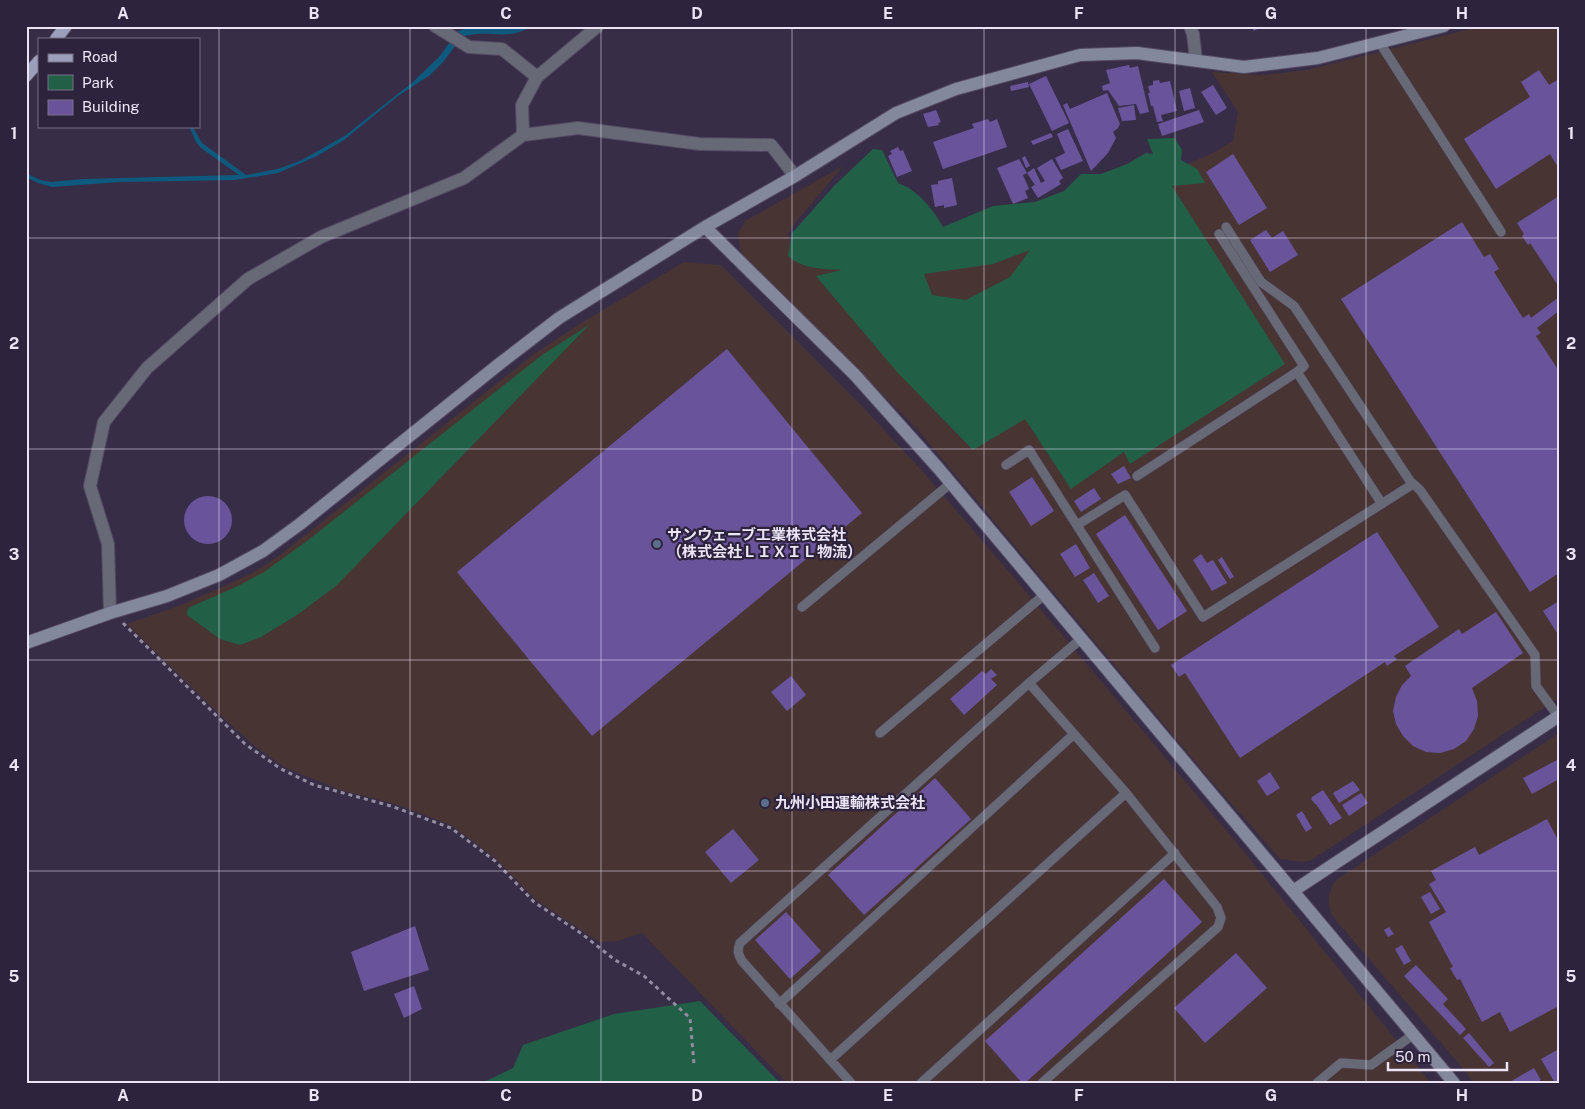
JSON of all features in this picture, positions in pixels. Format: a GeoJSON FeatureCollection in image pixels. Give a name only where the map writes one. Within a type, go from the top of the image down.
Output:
{"type":"FeatureCollection","features":[{"type":"Feature","properties":{"kind":"main road"},"geometry":{"type":"LineString","coordinates":[[57,38],[66,27]]}},
{"type":"Feature","properties":{"kind":"main road"},"geometry":{"type":"LineString","coordinates":[[26,76],[38,62]]}},
{"type":"Feature","properties":{"kind":"street"},"geometry":{"type":"LineString","coordinates":[[435,26],[469,46],[502,49],[537,77]]}},
{"type":"Feature","properties":{"kind":"street"},"geometry":{"type":"LineString","coordinates":[[524,135],[522,105],[537,77],[598,26]]}},
{"type":"Feature","properties":{"kind":"street"},"geometry":{"type":"LineString","coordinates":[[1190,26],[1193,34],[1196,60]]}},
{"type":"Feature","properties":{"kind":"street"},"geometry":{"type":"LineString","coordinates":[[26,643],[110,613],[167,596],[219,575],[263,550],[300,524],[559,318],[705,227],[795,176],[896,113],[956,89],[1080,55],[1137,53],[1244,67],[1318,58],[1444,26]]}},
{"type":"Feature","properties":{"kind":"street"},"geometry":{"type":"LineString","coordinates":[[110,613],[108,544],[90,486],[104,422],[147,368],[248,280],[321,237],[464,178],[524,135],[578,128],[700,144],[771,145],[795,176]]}},
{"type":"Feature","properties":{"kind":"street"},"geometry":{"type":"LineString","coordinates":[[705,227],[855,376],[951,483],[1454,1083]]}},
{"type":"Feature","properties":{"kind":"street"},"geometry":{"type":"LineString","coordinates":[[1294,891],[1559,716]]}},
{"type":"Feature","properties":{"kind":"lane"},"geometry":{"type":"LineString","coordinates":[[1380,43],[1502,232]]}},
{"type":"Feature","properties":{"kind":"lane"},"geometry":{"type":"LineString","coordinates":[[1137,476],[1304,366],[1222,230],[1261,282],[1294,306],[1413,484],[1420,490],[1535,656],[1536,686],[1559,716]]}},
{"type":"Feature","properties":{"kind":"lane"},"geometry":{"type":"LineString","coordinates":[[1297,372],[1382,504]]}},
{"type":"Feature","properties":{"kind":"lane"},"geometry":{"type":"LineString","coordinates":[[1006,465],[1028,450],[1155,648]]}},
{"type":"Feature","properties":{"kind":"lane"},"geometry":{"type":"LineString","coordinates":[[802,607],[951,483]]}},
{"type":"Feature","properties":{"kind":"lane"},"geometry":{"type":"LineString","coordinates":[[1077,525],[1124,495],[1203,617],[1413,484]]}},
{"type":"Feature","properties":{"kind":"lane"},"geometry":{"type":"LineString","coordinates":[[880,733],[1044,594]]}},
{"type":"Feature","properties":{"kind":"lane"},"geometry":{"type":"LineString","coordinates":[[850,1083],[742,961],[738,955],[740,943],[1029,683],[1081,639]]}},
{"type":"Feature","properties":{"kind":"lane"},"geometry":{"type":"LineString","coordinates":[[1029,683],[1126,793],[1217,907],[1221,918],[1218,927],[1042,1083]]}},
{"type":"Feature","properties":{"kind":"lane"},"geometry":{"type":"LineString","coordinates":[[779,1004],[1074,734]]}},
{"type":"Feature","properties":{"kind":"lane"},"geometry":{"type":"LineString","coordinates":[[830,1060],[1126,793]]}},
{"type":"Feature","properties":{"kind":"lane"},"geometry":{"type":"LineString","coordinates":[[920,1083],[1175,854]]}},
{"type":"Feature","properties":{"kind":"lane"},"geometry":{"type":"LineString","coordinates":[[1317,1083],[1341,1062],[1370,1065],[1414,1034]]}},
{"type":"Feature","properties":{"kind":"path"},"geometry":{"type":"LineString","coordinates":[[122,622],[245,744],[281,769],[314,785],[391,806],[451,828],[495,861],[534,902],[582,934],[615,960],[644,976],[690,1018],[694,1064]]}},
{"type":"Feature","properties":{"kind":"shaded area"},"geometry":{"type":"Polygon","coordinates":[[[1482,26],[1559,26],[1559,698],[1310,861],[1281,860],[1207,776],[917,429],[743,255],[740,249],[738,234],[745,221],[843,166],[788,232],[791,249],[825,258],[1173,170],[1211,154],[1233,141],[1238,112],[1212,72],[1264,75],[1307,70],[1482,26]]]}},
{"type":"Feature","properties":{"kind":"shaded area"},"geometry":{"type":"Polygon","coordinates":[[[684,262],[721,265],[863,407],[925,474],[1236,842],[1431,1083],[787,1083],[642,933],[618,941],[599,942],[536,900],[496,859],[451,825],[392,803],[340,790],[284,767],[256,747],[221,716],[127,624],[181,605],[254,572],[280,555],[534,354],[581,323],[684,262]]]}},
{"type":"Feature","properties":{"kind":"shaded area"},"geometry":{"type":"Polygon","coordinates":[[[1559,733],[1559,1083],[1473,1083],[1465,1071],[1331,914],[1329,895],[1333,884],[1339,878],[1559,733]]]}},
{"type":"Feature","properties":{"kind":"green space"},"geometry":{"type":"Polygon","coordinates":[[[1175,138],[1182,150],[1181,160],[1197,169],[1205,183],[1172,186],[1285,364],[1130,464],[1124,452],[1071,489],[1025,419],[973,450],[897,372],[816,276],[842,270],[806,266],[788,256],[792,233],[834,186],[873,149],[882,150],[898,183],[918,195],[935,214],[943,227],[993,206],[1035,202],[1064,191],[1081,174],[1101,174],[1127,164],[1146,153],[1153,154],[1147,139],[1175,138]],[[1030,250],[993,264],[924,274],[932,295],[966,300],[1010,277],[1030,250]]]}},
{"type":"Feature","properties":{"kind":"green space"},"geometry":{"type":"Polygon","coordinates":[[[589,325],[336,586],[297,615],[261,637],[240,645],[220,639],[187,615],[188,608],[238,586],[264,572],[307,541],[542,355],[589,325]]]}},
{"type":"Feature","properties":{"kind":"green space"},"geometry":{"type":"Polygon","coordinates":[[[700,1001],[780,1083],[482,1083],[513,1068],[523,1045],[614,1014],[700,1001]]]}},
{"type":"Feature","properties":{"kind":"water"},"geometry":{"type":"Polygon","coordinates":[[[533,26],[514,33],[465,36],[430,75],[398,96],[344,140],[317,156],[278,173],[235,180],[120,182],[52,187],[26,177],[26,173],[40,180],[51,182],[83,179],[239,175],[201,148],[190,128],[193,128],[202,143],[246,175],[278,169],[302,160],[346,135],[414,81],[439,57],[458,31],[471,27],[508,28],[533,26]]]}},
{"type":"Feature","properties":{"kind":"building"},"geometry":{"type":"Polygon","coordinates":[[[1251,26],[1262,26],[1254,31],[1251,26]]]}},
{"type":"Feature","properties":{"kind":"building"},"geometry":{"type":"Polygon","coordinates":[[[1129,65],[1130,68],[1138,66],[1149,112],[1140,114],[1136,104],[1119,106],[1108,90],[1103,91],[1102,86],[1110,83],[1106,70],[1129,65]]]}},
{"type":"Feature","properties":{"kind":"building"},"geometry":{"type":"Polygon","coordinates":[[[1539,70],[1549,85],[1559,79],[1559,149],[1557,150],[1559,153],[1559,169],[1550,154],[1496,189],[1464,139],[1530,97],[1521,82],[1539,70]]]}},
{"type":"Feature","properties":{"kind":"building"},"geometry":{"type":"Polygon","coordinates":[[[1046,76],[1069,123],[1052,131],[1029,84],[1046,76]]]}},
{"type":"Feature","properties":{"kind":"building"},"geometry":{"type":"Polygon","coordinates":[[[1159,80],[1160,83],[1170,81],[1177,111],[1161,115],[1163,121],[1157,122],[1153,106],[1151,106],[1148,86],[1153,85],[1153,81],[1159,80]]]}},
{"type":"Feature","properties":{"kind":"building"},"geometry":{"type":"Polygon","coordinates":[[[1028,82],[1029,87],[1011,91],[1010,86],[1028,82]]]}},
{"type":"Feature","properties":{"kind":"building"},"geometry":{"type":"Polygon","coordinates":[[[1213,85],[1227,108],[1216,115],[1201,92],[1213,85]]]}},
{"type":"Feature","properties":{"kind":"building"},"geometry":{"type":"Polygon","coordinates":[[[1190,88],[1195,108],[1184,111],[1179,91],[1190,88]]]}},
{"type":"Feature","properties":{"kind":"building"},"geometry":{"type":"Polygon","coordinates":[[[1107,93],[1120,124],[1113,132],[1116,138],[1108,153],[1091,171],[1063,105],[1067,103],[1070,109],[1107,93]]]}},
{"type":"Feature","properties":{"kind":"building"},"geometry":{"type":"Polygon","coordinates":[[[1134,105],[1136,120],[1122,121],[1118,108],[1134,105]]]}},
{"type":"Feature","properties":{"kind":"building"},"geometry":{"type":"Polygon","coordinates":[[[936,110],[941,122],[938,123],[939,125],[928,127],[923,114],[936,110]]]}},
{"type":"Feature","properties":{"kind":"building"},"geometry":{"type":"Polygon","coordinates":[[[1199,110],[1204,122],[1162,136],[1158,124],[1199,110]]]}},
{"type":"Feature","properties":{"kind":"building"},"geometry":{"type":"Polygon","coordinates":[[[988,119],[990,122],[997,119],[1007,147],[943,169],[933,142],[974,128],[972,124],[988,119]]]}},
{"type":"Feature","properties":{"kind":"building"},"geometry":{"type":"Polygon","coordinates":[[[1068,129],[1083,161],[1061,170],[1055,158],[1065,153],[1057,134],[1068,129]]]}},
{"type":"Feature","properties":{"kind":"building"},"geometry":{"type":"Polygon","coordinates":[[[1051,133],[1053,137],[1033,145],[1031,141],[1051,133]]]}},
{"type":"Feature","properties":{"kind":"building"},"geometry":{"type":"Polygon","coordinates":[[[898,147],[900,151],[903,150],[912,171],[897,177],[888,156],[892,154],[890,151],[898,147]]]}},
{"type":"Feature","properties":{"kind":"building"},"geometry":{"type":"Polygon","coordinates":[[[1233,154],[1267,208],[1239,225],[1206,172],[1233,154]]]}},
{"type":"Feature","properties":{"kind":"building"},"geometry":{"type":"Polygon","coordinates":[[[1025,156],[1030,166],[1026,168],[1022,158],[1025,156]]]}},
{"type":"Feature","properties":{"kind":"building"},"geometry":{"type":"Polygon","coordinates":[[[1019,159],[1027,173],[1023,175],[1029,189],[1025,191],[1028,198],[1013,204],[997,168],[1019,159]]]}},
{"type":"Feature","properties":{"kind":"building"},"geometry":{"type":"Polygon","coordinates":[[[1052,159],[1063,178],[1059,181],[1061,184],[1038,198],[1031,187],[1035,185],[1027,173],[1034,168],[1041,183],[1045,181],[1037,168],[1052,159]]]}},
{"type":"Feature","properties":{"kind":"building"},"geometry":{"type":"Polygon","coordinates":[[[952,178],[957,205],[944,208],[944,205],[935,207],[931,185],[938,184],[938,181],[952,178]]]}},
{"type":"Feature","properties":{"kind":"building"},"geometry":{"type":"Polygon","coordinates":[[[1559,196],[1559,287],[1530,243],[1528,245],[1522,236],[1524,234],[1517,223],[1559,196]]]}},
{"type":"Feature","properties":{"kind":"building"},"geometry":{"type":"Polygon","coordinates":[[[1462,222],[1484,257],[1490,254],[1499,269],[1494,272],[1523,318],[1529,314],[1531,318],[1559,297],[1559,311],[1537,328],[1541,333],[1536,336],[1559,371],[1559,573],[1530,592],[1341,299],[1462,222]]]}},
{"type":"Feature","properties":{"kind":"building"},"geometry":{"type":"Polygon","coordinates":[[[1266,230],[1272,238],[1283,231],[1298,255],[1270,272],[1250,240],[1266,230]]]}},
{"type":"Feature","properties":{"kind":"building"},"geometry":{"type":"Polygon","coordinates":[[[727,349],[862,513],[592,736],[457,572],[727,349]]]}},
{"type":"Feature","properties":{"kind":"building"},"geometry":{"type":"Polygon","coordinates":[[[1124,466],[1131,478],[1118,484],[1111,474],[1124,466]]]}},
{"type":"Feature","properties":{"kind":"building"},"geometry":{"type":"Polygon","coordinates":[[[1032,477],[1054,511],[1031,526],[1009,492],[1032,477]]]}},
{"type":"Feature","properties":{"kind":"building"},"geometry":{"type":"Polygon","coordinates":[[[1094,488],[1101,499],[1081,512],[1074,501],[1094,488]]]}},
{"type":"Feature","properties":{"kind":"building"},"geometry":{"type":"Polygon","coordinates":[[[203,496],[213,496],[222,500],[228,506],[231,511],[231,529],[222,540],[213,544],[203,544],[194,540],[188,534],[184,525],[184,515],[188,506],[194,500],[203,496]]]}},
{"type":"Feature","properties":{"kind":"building"},"geometry":{"type":"Polygon","coordinates":[[[1125,515],[1187,611],[1158,630],[1096,534],[1125,515]]]}},
{"type":"Feature","properties":{"kind":"building"},"geometry":{"type":"Polygon","coordinates":[[[1377,532],[1439,627],[1394,656],[1397,659],[1387,666],[1385,662],[1240,758],[1185,673],[1179,677],[1171,665],[1377,532]]]}},
{"type":"Feature","properties":{"kind":"building"},"geometry":{"type":"Polygon","coordinates":[[[1076,544],[1090,568],[1075,577],[1060,554],[1076,544]]]}},
{"type":"Feature","properties":{"kind":"building"},"geometry":{"type":"Polygon","coordinates":[[[1201,554],[1207,563],[1213,560],[1227,583],[1212,591],[1193,560],[1201,554]]]}},
{"type":"Feature","properties":{"kind":"building"},"geometry":{"type":"Polygon","coordinates":[[[1222,557],[1234,577],[1230,579],[1218,560],[1222,557]]]}},
{"type":"Feature","properties":{"kind":"building"},"geometry":{"type":"Polygon","coordinates":[[[1094,573],[1109,596],[1098,603],[1083,580],[1094,573]]]}},
{"type":"Feature","properties":{"kind":"building"},"geometry":{"type":"Polygon","coordinates":[[[1559,601],[1559,636],[1543,611],[1559,601]]]}},
{"type":"Feature","properties":{"kind":"building"},"geometry":{"type":"Polygon","coordinates":[[[1496,612],[1523,653],[1472,688],[1477,701],[1478,716],[1474,729],[1466,741],[1454,749],[1440,753],[1426,752],[1413,746],[1403,736],[1396,724],[1393,711],[1396,697],[1402,685],[1411,676],[1405,666],[1459,629],[1462,634],[1496,612]]]}},
{"type":"Feature","properties":{"kind":"building"},"geometry":{"type":"Polygon","coordinates":[[[991,669],[997,675],[991,679],[997,685],[964,715],[950,699],[982,671],[986,674],[991,669]]]}},
{"type":"Feature","properties":{"kind":"building"},"geometry":{"type":"Polygon","coordinates":[[[791,676],[806,695],[787,711],[771,692],[791,676]]]}},
{"type":"Feature","properties":{"kind":"building"},"geometry":{"type":"Polygon","coordinates":[[[1559,759],[1559,779],[1532,794],[1523,778],[1559,759]]]}},
{"type":"Feature","properties":{"kind":"building"},"geometry":{"type":"Polygon","coordinates":[[[1270,772],[1280,788],[1267,796],[1257,781],[1270,772]]]}},
{"type":"Feature","properties":{"kind":"building"},"geometry":{"type":"Polygon","coordinates":[[[935,778],[971,819],[864,915],[828,875],[935,778]]]}},
{"type":"Feature","properties":{"kind":"building"},"geometry":{"type":"Polygon","coordinates":[[[1353,781],[1360,790],[1339,803],[1333,793],[1353,781]]]}},
{"type":"Feature","properties":{"kind":"building"},"geometry":{"type":"Polygon","coordinates":[[[1323,790],[1342,818],[1330,825],[1311,799],[1323,790]]]}},
{"type":"Feature","properties":{"kind":"building"},"geometry":{"type":"Polygon","coordinates":[[[1361,793],[1368,803],[1349,816],[1342,805],[1361,793]]]}},
{"type":"Feature","properties":{"kind":"building"},"geometry":{"type":"Polygon","coordinates":[[[1302,811],[1312,828],[1306,832],[1296,815],[1302,811]]]}},
{"type":"Feature","properties":{"kind":"building"},"geometry":{"type":"Polygon","coordinates":[[[1547,819],[1559,842],[1559,1006],[1510,1032],[1500,1012],[1482,1022],[1460,979],[1457,980],[1450,968],[1453,967],[1429,922],[1446,912],[1429,884],[1436,880],[1431,871],[1475,847],[1479,855],[1547,819]]]}},
{"type":"Feature","properties":{"kind":"building"},"geometry":{"type":"Polygon","coordinates":[[[733,829],[759,860],[731,883],[705,852],[733,829]]]}},
{"type":"Feature","properties":{"kind":"building"},"geometry":{"type":"Polygon","coordinates":[[[1164,879],[1202,922],[1025,1083],[1022,1083],[985,1041],[1164,879]]]}},
{"type":"Feature","properties":{"kind":"building"},"geometry":{"type":"Polygon","coordinates":[[[1430,892],[1440,909],[1431,914],[1421,897],[1430,892]]]}},
{"type":"Feature","properties":{"kind":"building"},"geometry":{"type":"Polygon","coordinates":[[[786,912],[821,951],[790,979],[755,940],[786,912]]]}},
{"type":"Feature","properties":{"kind":"building"},"geometry":{"type":"Polygon","coordinates":[[[415,926],[429,970],[364,991],[351,952],[415,926]]]}},
{"type":"Feature","properties":{"kind":"building"},"geometry":{"type":"Polygon","coordinates":[[[1389,927],[1394,934],[1388,937],[1384,930],[1389,927]]]}},
{"type":"Feature","properties":{"kind":"building"},"geometry":{"type":"Polygon","coordinates":[[[1402,945],[1411,961],[1404,965],[1395,949],[1402,945]]]}},
{"type":"Feature","properties":{"kind":"building"},"geometry":{"type":"Polygon","coordinates":[[[1236,953],[1267,988],[1205,1043],[1174,1008],[1236,953]]]}},
{"type":"Feature","properties":{"kind":"building"},"geometry":{"type":"Polygon","coordinates":[[[1416,965],[1448,999],[1443,1004],[1466,1029],[1460,1035],[1404,976],[1416,965]]]}},
{"type":"Feature","properties":{"kind":"building"},"geometry":{"type":"Polygon","coordinates":[[[414,986],[422,1009],[404,1018],[394,994],[414,986]]]}},
{"type":"Feature","properties":{"kind":"building"},"geometry":{"type":"Polygon","coordinates":[[[1469,1033],[1494,1063],[1489,1067],[1463,1038],[1469,1033]]]}},
{"type":"Feature","properties":{"kind":"building"},"geometry":{"type":"Polygon","coordinates":[[[1559,1049],[1559,1083],[1555,1083],[1541,1059],[1559,1049]]]}},
{"type":"Feature","properties":{"kind":"building"},"geometry":{"type":"Polygon","coordinates":[[[1534,1068],[1541,1080],[1536,1083],[1508,1083],[1534,1068]]]}},
{"type":"Feature","properties":{"kind":"place","name":"サンウェーブ工業株式会社 （株式会社ＬＩＸＩＬ物流）"},"geometry":{"type":"Point","coordinates":[657,544]}},
{"type":"Feature","properties":{"kind":"place","name":"九州小田運輸株式会社"},"geometry":{"type":"Point","coordinates":[765,803]}}]}
